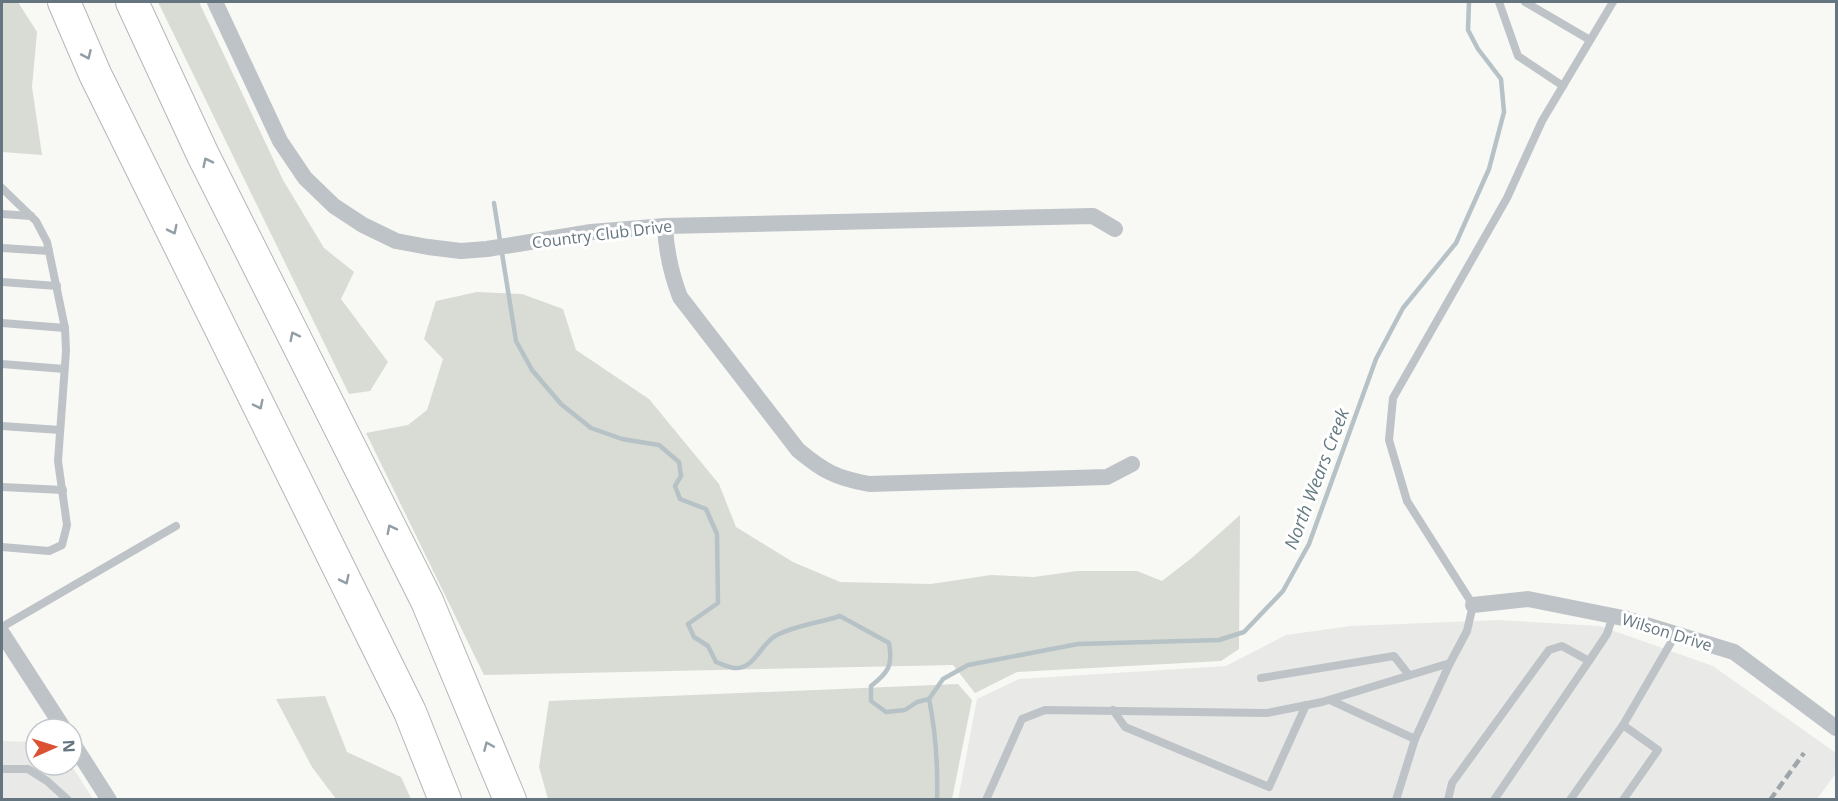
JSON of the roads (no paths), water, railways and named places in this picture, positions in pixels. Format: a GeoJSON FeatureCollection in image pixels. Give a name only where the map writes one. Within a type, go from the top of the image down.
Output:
{"type":"FeatureCollection","features":[{"type":"Feature","properties":{"kind":"highway"},"geometry":{"type":"LineString","coordinates":[[64,2],[101,84],[410,712],[446,800]]}},
{"type":"Feature","properties":{"kind":"highway"},"geometry":{"type":"LineString","coordinates":[[132,2],[203,155],[427,601],[510,800]]}},
{"type":"Feature","properties":{"kind":"street","name":"Country Club Drive"},"geometry":{"type":"LineString","coordinates":[[215,2],[280,141],[305,178],[334,206],[363,225],[396,241],[461,251],[591,232],[665,226],[1093,216],[1115,229]]}},
{"type":"Feature","properties":{"kind":"street"},"geometry":{"type":"LineString","coordinates":[[665,226],[666,253],[680,297],[798,450],[818,467],[842,479],[869,484],[1107,477],[1132,464]]}},
{"type":"Feature","properties":{"kind":"street","name":"Wilson Drive"},"geometry":{"type":"LineString","coordinates":[[1473,605],[1528,599],[1613,616],[1734,652],[1836,728]]}},
{"type":"Feature","properties":{"kind":"street"},"geometry":{"type":"LineString","coordinates":[[2,633],[56,717]]}},
{"type":"Feature","properties":{"kind":"street"},"geometry":{"type":"LineString","coordinates":[[84,761],[109,800]]}},
{"type":"Feature","properties":{"kind":"lane"},"geometry":{"type":"LineString","coordinates":[[1498,2],[1518,56],[1563,86]]}},
{"type":"Feature","properties":{"kind":"lane"},"geometry":{"type":"LineString","coordinates":[[1525,2],[1590,40]]}},
{"type":"Feature","properties":{"kind":"lane"},"geometry":{"type":"LineString","coordinates":[[1396,800],[1415,739],[1467,631],[1473,605],[1407,501],[1389,440],[1393,399],[1507,198],[1542,121],[1613,2]]}},
{"type":"Feature","properties":{"kind":"lane"},"geometry":{"type":"LineString","coordinates":[[2,188],[31,216],[47,242],[65,327],[58,461],[67,525],[63,545],[49,551],[2,548]]}},
{"type":"Feature","properties":{"kind":"lane"},"geometry":{"type":"LineString","coordinates":[[2,213],[31,216]]}},
{"type":"Feature","properties":{"kind":"lane"},"geometry":{"type":"LineString","coordinates":[[2,248],[49,251]]}},
{"type":"Feature","properties":{"kind":"lane"},"geometry":{"type":"LineString","coordinates":[[2,282],[57,286]]}},
{"type":"Feature","properties":{"kind":"lane"},"geometry":{"type":"LineString","coordinates":[[2,323],[65,327]]}},
{"type":"Feature","properties":{"kind":"lane"},"geometry":{"type":"LineString","coordinates":[[2,364],[64,369]]}},
{"type":"Feature","properties":{"kind":"lane"},"geometry":{"type":"LineString","coordinates":[[2,426],[60,430]]}},
{"type":"Feature","properties":{"kind":"lane"},"geometry":{"type":"LineString","coordinates":[[2,487],[63,490]]}},
{"type":"Feature","properties":{"kind":"lane"},"geometry":{"type":"LineString","coordinates":[[2,627],[176,526]]}},
{"type":"Feature","properties":{"kind":"lane"},"geometry":{"type":"LineString","coordinates":[[1494,800],[1607,634],[1613,616]]}},
{"type":"Feature","properties":{"kind":"lane"},"geometry":{"type":"LineString","coordinates":[[1570,800],[1623,725],[1676,634]]}},
{"type":"Feature","properties":{"kind":"lane"},"geometry":{"type":"LineString","coordinates":[[1448,800],[1452,783],[1549,650],[1562,646],[1589,661]]}},
{"type":"Feature","properties":{"kind":"lane"},"geometry":{"type":"LineString","coordinates":[[1261,678],[1394,656],[1409,675]]}},
{"type":"Feature","properties":{"kind":"lane"},"geometry":{"type":"LineString","coordinates":[[986,800],[1023,719],[1045,710],[1267,713],[1330,700],[1450,663]]}},
{"type":"Feature","properties":{"kind":"lane"},"geometry":{"type":"LineString","coordinates":[[1330,700],[1415,739]]}},
{"type":"Feature","properties":{"kind":"lane"},"geometry":{"type":"LineString","coordinates":[[1113,710],[1125,727],[1269,787],[1306,705]]}},
{"type":"Feature","properties":{"kind":"lane"},"geometry":{"type":"LineString","coordinates":[[1623,725],[1658,750],[1623,800]]}},
{"type":"Feature","properties":{"kind":"lane"},"geometry":{"type":"LineString","coordinates":[[2,769],[28,769],[47,781],[68,800]]}},
{"type":"Feature","properties":{"kind":"waterway","name":"North Wears Creek"},"geometry":{"type":"LineString","coordinates":[[937,800],[936,749],[929,699],[943,679],[968,665],[1078,644],[1219,640],[1244,632],[1283,591],[1309,544],[1376,359],[1403,308],[1456,243],[1489,169],[1504,112],[1501,79],[1478,49],[1468,30],[1469,2]]}},
{"type":"Feature","properties":{"kind":"waterway"},"geometry":{"type":"LineString","coordinates":[[494,203],[516,341],[532,370],[561,404],[591,428],[622,439],[659,445],[679,462],[681,476],[675,486],[680,499],[706,509],[717,534],[718,603],[688,624],[694,637],[708,646],[716,662],[732,668],[741,667],[753,660],[766,643],[777,635],[840,616],[889,643],[890,663],[886,672],[871,686],[871,701],[886,712],[905,710],[917,702],[929,699]]}},
{"type":"Feature","properties":{"kind":"railway"},"geometry":{"type":"LineString","coordinates":[[1770,800],[1804,753]]}}]}
